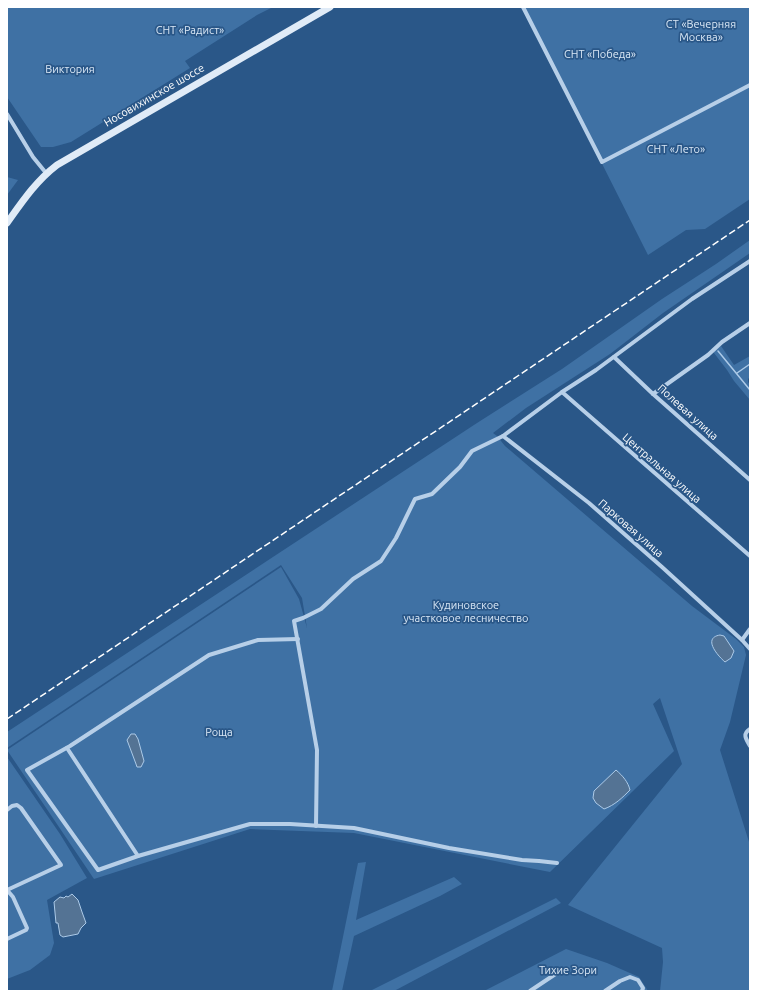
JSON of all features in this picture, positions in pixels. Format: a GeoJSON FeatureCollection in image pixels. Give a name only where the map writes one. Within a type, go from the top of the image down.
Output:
{"type":"FeatureCollection","features":[{"type":"Feature","properties":{"kind":"main road","name":"Носовихинское шоссе"},"geometry":{"type":"LineString","coordinates":[[7,223],[46,173],[57,165],[330,7]]}},
{"type":"Feature","properties":{"kind":"street"},"geometry":{"type":"LineString","coordinates":[[523,7],[602,162],[750,85]]}},
{"type":"Feature","properties":{"kind":"street"},"geometry":{"type":"LineString","coordinates":[[7,114],[33,157],[46,173]]}},
{"type":"Feature","properties":{"kind":"street"},"geometry":{"type":"LineString","coordinates":[[316,826],[317,750],[294,621],[321,609],[353,579],[381,562],[396,538],[415,499],[432,494],[460,467],[472,451],[503,436],[692,299],[750,261]]}},
{"type":"Feature","properties":{"kind":"street"},"geometry":{"type":"LineString","coordinates":[[653,394],[722,342],[750,323]]}},
{"type":"Feature","properties":{"kind":"street","name":"Полевая улица"},"geometry":{"type":"LineString","coordinates":[[614,357],[653,394],[750,480]]}},
{"type":"Feature","properties":{"kind":"street","name":"Центральная улица"},"geometry":{"type":"LineString","coordinates":[[562,392],[750,556]]}},
{"type":"Feature","properties":{"kind":"street","name":"Парковая улица"},"geometry":{"type":"LineString","coordinates":[[503,436],[589,503],[662,567],[750,649]]}},
{"type":"Feature","properties":{"kind":"street"},"geometry":{"type":"LineString","coordinates":[[742,640],[750,629]]}},
{"type":"Feature","properties":{"kind":"street"},"geometry":{"type":"LineString","coordinates":[[298,639],[258,640],[209,655],[67,748],[27,770],[98,870],[138,856],[250,824],[290,824],[354,828],[456,849],[522,860],[557,863]]}},
{"type":"Feature","properties":{"kind":"street"},"geometry":{"type":"LineString","coordinates":[[750,729],[745,734],[745,738],[750,746]]}},
{"type":"Feature","properties":{"kind":"street"},"geometry":{"type":"LineString","coordinates":[[67,748],[138,856]]}},
{"type":"Feature","properties":{"kind":"street"},"geometry":{"type":"LineString","coordinates":[[7,810],[12,806],[21,808],[61,865],[7,890],[13,897],[27,928],[26,930],[7,939]]}},
{"type":"Feature","properties":{"kind":"street"},"geometry":{"type":"LineString","coordinates":[[530,991],[557,973]]}},
{"type":"Feature","properties":{"kind":"street"},"geometry":{"type":"LineString","coordinates":[[605,991],[620,980],[630,977],[638,980],[643,988],[642,991]]}},
{"type":"Feature","properties":{"kind":"green space","name":"Виктория"},"geometry":{"type":"Polygon","coordinates":[[[7,7],[273,7],[257,15],[185,61],[190,68],[71,142],[53,147],[41,147],[7,97],[7,7]]]}},
{"type":"Feature","properties":{"kind":"green space"},"geometry":{"type":"Polygon","coordinates":[[[523,7],[750,7],[750,199],[705,229],[686,230],[648,255],[523,7]]]}},
{"type":"Feature","properties":{"kind":"green space"},"geometry":{"type":"Polygon","coordinates":[[[7,177],[18,180],[7,195],[7,177]]]}},
{"type":"Feature","properties":{"kind":"green space"},"geometry":{"type":"Polygon","coordinates":[[[750,240],[750,253],[663,313],[610,354],[526,408],[493,433],[505,446],[692,606],[736,639],[744,647],[746,655],[730,722],[720,750],[750,845],[750,991],[660,991],[663,962],[662,948],[568,905],[682,764],[660,698],[653,704],[674,751],[550,872],[354,833],[250,829],[94,879],[7,750],[281,567],[299,599],[307,628],[302,598],[281,565],[7,748],[7,732],[477,423],[562,369],[750,240]]]}},
{"type":"Feature","properties":{"kind":"green space"},"geometry":{"type":"Polygon","coordinates":[[[721,346],[734,365],[750,356],[750,377],[748,382],[750,385],[750,400],[714,353],[714,351],[721,346]]]}},
{"type":"Feature","properties":{"kind":"green space"},"geometry":{"type":"Polygon","coordinates":[[[7,757],[60,834],[87,878],[47,900],[54,943],[50,955],[30,970],[7,979],[7,757]]]}},
{"type":"Feature","properties":{"kind":"green space"},"geometry":{"type":"Polygon","coordinates":[[[366,862],[356,920],[454,877],[462,884],[440,896],[354,936],[342,991],[332,991],[358,863],[366,862]]]}},
{"type":"Feature","properties":{"kind":"green space"},"geometry":{"type":"Polygon","coordinates":[[[556,898],[561,903],[394,991],[370,991],[556,898]]]}},
{"type":"Feature","properties":{"kind":"green space","name":"Тихие Зори"},"geometry":{"type":"Polygon","coordinates":[[[566,949],[607,963],[639,977],[648,991],[484,991],[566,949]]]}},
{"type":"Feature","properties":{"kind":"shaded area"},"geometry":{"type":"Polygon","coordinates":[[[720,635],[724,636],[734,651],[731,658],[725,662],[716,652],[712,643],[712,640],[715,637],[720,635]]]}},
{"type":"Feature","properties":{"kind":"shaded area"},"geometry":{"type":"Polygon","coordinates":[[[131,734],[135,734],[138,739],[144,761],[141,767],[137,767],[127,740],[131,734]]]}},
{"type":"Feature","properties":{"kind":"shaded area"},"geometry":{"type":"Polygon","coordinates":[[[616,770],[625,779],[630,790],[615,803],[604,809],[596,803],[593,798],[594,791],[616,770]]]}},
{"type":"Feature","properties":{"kind":"shaded area"},"geometry":{"type":"Polygon","coordinates":[[[72,894],[78,900],[86,923],[78,934],[63,937],[60,935],[58,923],[56,923],[54,902],[60,897],[68,897],[72,894]]]}},
{"type":"Feature","properties":{"kind":"waterway"},"geometry":{"type":"LineString","coordinates":[[718,351],[750,390]]}},
{"type":"Feature","properties":{"kind":"waterway"},"geometry":{"type":"LineString","coordinates":[[737,373],[750,364]]}},
{"type":"Feature","properties":{"kind":"railway"},"geometry":{"type":"LineString","coordinates":[[7,719],[750,220]]}},
{"type":"Feature","properties":{"kind":"park label","name":"СНТ «Радист»"},"geometry":{"type":"Point","coordinates":[190,30]}},
{"type":"Feature","properties":{"kind":"park label","name":"СТ «Вечерняя Москва»"},"geometry":{"type":"Point","coordinates":[701,30]}},
{"type":"Feature","properties":{"kind":"park label","name":"СНТ «Победа»"},"geometry":{"type":"Point","coordinates":[600,54]}},
{"type":"Feature","properties":{"kind":"park label","name":"СНТ «Лето»"},"geometry":{"type":"Point","coordinates":[676,149]}},
{"type":"Feature","properties":{"kind":"park label","name":"Кудиновское участковое лесничество"},"geometry":{"type":"Point","coordinates":[466,611]}},
{"type":"Feature","properties":{"kind":"park label","name":"Роща"},"geometry":{"type":"Point","coordinates":[219,732]}}]}
